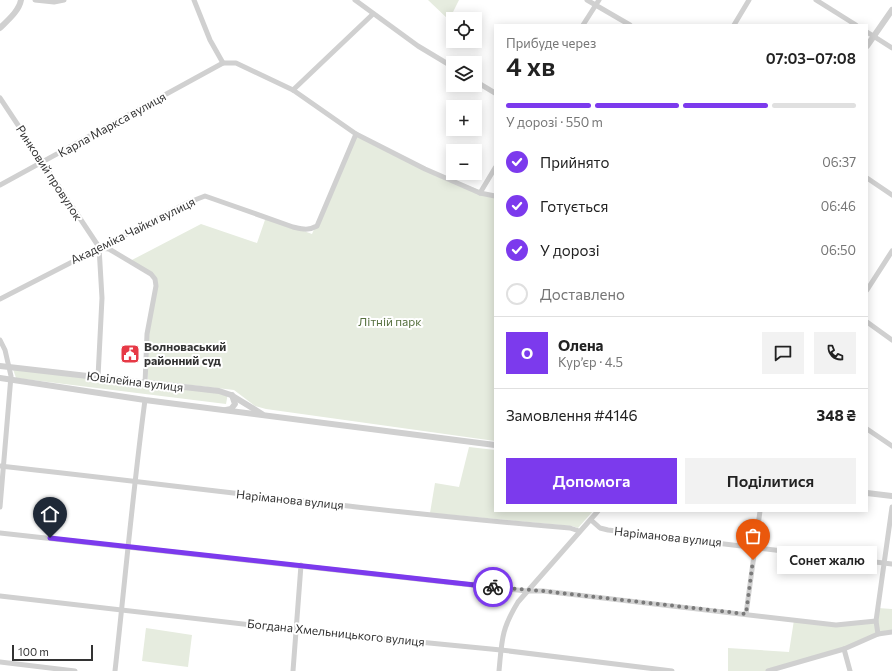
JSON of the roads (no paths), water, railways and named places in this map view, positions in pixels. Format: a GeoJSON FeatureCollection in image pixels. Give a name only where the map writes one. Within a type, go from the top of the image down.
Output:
{"type":"FeatureCollection","features":[{"type":"Feature","properties":{"kind":"street"},"geometry":{"type":"LineString","coordinates":[[0,28],[20,5],[21,0]]}},
{"type":"Feature","properties":{"kind":"street"},"geometry":{"type":"LineString","coordinates":[[34,0],[54,2],[64,0]]}},
{"type":"Feature","properties":{"kind":"street"},"geometry":{"type":"LineString","coordinates":[[194,0],[210,40],[223,63],[236,63],[293,90],[356,134],[425,169],[480,192],[494,196]]}},
{"type":"Feature","properties":{"kind":"street"},"geometry":{"type":"LineString","coordinates":[[355,0],[373,14],[446,62]]}},
{"type":"Feature","properties":{"kind":"street"},"geometry":{"type":"LineString","coordinates":[[587,0],[597,2],[629,24]]}},
{"type":"Feature","properties":{"kind":"street"},"geometry":{"type":"LineString","coordinates":[[735,24],[749,0]]}},
{"type":"Feature","properties":{"kind":"street"},"geometry":{"type":"LineString","coordinates":[[816,0],[854,24]]}},
{"type":"Feature","properties":{"kind":"street"},"geometry":{"type":"LineString","coordinates":[[584,24],[597,2]]}},
{"type":"Feature","properties":{"kind":"street"},"geometry":{"type":"LineString","coordinates":[[868,45],[892,10]]}},
{"type":"Feature","properties":{"kind":"street"},"geometry":{"type":"LineString","coordinates":[[293,90],[373,14]]}},
{"type":"Feature","properties":{"kind":"street"},"geometry":{"type":"LineString","coordinates":[[868,33],[892,48]]}},
{"type":"Feature","properties":{"kind":"street","name":"Карла Маркса вулиця"},"geometry":{"type":"LineString","coordinates":[[0,185],[43,163],[223,63]]}},
{"type":"Feature","properties":{"kind":"street"},"geometry":{"type":"LineString","coordinates":[[482,85],[494,92]]}},
{"type":"Feature","properties":{"kind":"street","name":"Ринковий провулок"},"geometry":{"type":"LineString","coordinates":[[0,98],[99,248],[102,298],[98,378]]}},
{"type":"Feature","properties":{"kind":"street","name":"Академіка Чайки вулиця"},"geometry":{"type":"LineString","coordinates":[[0,299],[187,203],[205,196],[304,230],[311,229],[317,226],[356,134]]}},
{"type":"Feature","properties":{"kind":"street"},"geometry":{"type":"LineString","coordinates":[[480,192],[494,170]]}},
{"type":"Feature","properties":{"kind":"street"},"geometry":{"type":"LineString","coordinates":[[868,179],[892,195]]}},
{"type":"Feature","properties":{"kind":"street"},"geometry":{"type":"LineString","coordinates":[[99,248],[109,249],[151,274],[155,279],[155,296],[147,334],[145,384]]}},
{"type":"Feature","properties":{"kind":"street"},"geometry":{"type":"LineString","coordinates":[[868,288],[892,251]]}},
{"type":"Feature","properties":{"kind":"street"},"geometry":{"type":"LineString","coordinates":[[868,323],[892,340]]}},
{"type":"Feature","properties":{"kind":"street"},"geometry":{"type":"LineString","coordinates":[[0,340],[5,350],[10,367],[11,379],[2,466],[0,506]]}},
{"type":"Feature","properties":{"kind":"street","name":"Ювілейна вулиця"},"geometry":{"type":"LineString","coordinates":[[0,366],[145,384],[219,391],[231,394],[264,414]]}},
{"type":"Feature","properties":{"kind":"street","name":"Ювілейна вулиця"},"geometry":{"type":"LineString","coordinates":[[0,378],[145,400],[264,414],[494,445]]}},
{"type":"Feature","properties":{"kind":"street"},"geometry":{"type":"LineString","coordinates":[[225,410],[231,409],[235,404],[231,394]]}},
{"type":"Feature","properties":{"kind":"street"},"geometry":{"type":"LineString","coordinates":[[114,671],[129,546],[134,481],[145,400]]}},
{"type":"Feature","properties":{"kind":"street"},"geometry":{"type":"LineString","coordinates":[[868,431],[892,446]]}},
{"type":"Feature","properties":{"kind":"street","name":"Наріманова вулиця"},"geometry":{"type":"LineString","coordinates":[[2,466],[255,497],[468,520],[570,528],[580,531]]}},
{"type":"Feature","properties":{"kind":"street"},"geometry":{"type":"LineString","coordinates":[[868,493],[892,496]]}},
{"type":"Feature","properties":{"kind":"street"},"geometry":{"type":"LineString","coordinates":[[878,634],[876,622],[892,507]]}},
{"type":"Feature","properties":{"kind":"street"},"geometry":{"type":"LineString","coordinates":[[499,671],[502,638],[508,618],[527,590],[597,512]]}},
{"type":"Feature","properties":{"kind":"street"},"geometry":{"type":"LineString","coordinates":[[746,614],[760,512]]}},
{"type":"Feature","properties":{"kind":"street","name":"Наріманова вулиця"},"geometry":{"type":"LineString","coordinates":[[591,520],[600,528],[608,530],[755,546],[892,564]]}},
{"type":"Feature","properties":{"kind":"street"},"geometry":{"type":"LineString","coordinates":[[0,533],[543,591],[836,625],[876,622]]}},
{"type":"Feature","properties":{"kind":"street"},"geometry":{"type":"LineString","coordinates":[[293,671],[301,565]]}},
{"type":"Feature","properties":{"kind":"street","name":"Богдана Хмельницького вулиця"},"geometry":{"type":"LineString","coordinates":[[0,596],[296,630],[502,650],[672,671]]}},
{"type":"Feature","properties":{"kind":"street"},"geometry":{"type":"LineString","coordinates":[[768,671],[782,669],[844,648],[878,634],[892,632]]}},
{"type":"Feature","properties":{"kind":"street"},"geometry":{"type":"LineString","coordinates":[[844,648],[850,671]]}},
{"type":"Feature","properties":{"kind":"street"},"geometry":{"type":"LineString","coordinates":[[0,662],[75,671]]}},
{"type":"Feature","properties":{"kind":"place","name":"Волноваський районний суд"},"geometry":{"type":"Point","coordinates":[130,354]}},
{"type":"Feature","properties":{"kind":"place","name":"Сонет жалю"},"geometry":{"type":"Point","coordinates":[753,560]}},
{"type":"Feature","properties":{"kind":"park label","name":"Літній парк"},"geometry":{"type":"Point","coordinates":[390,322]}}]}
